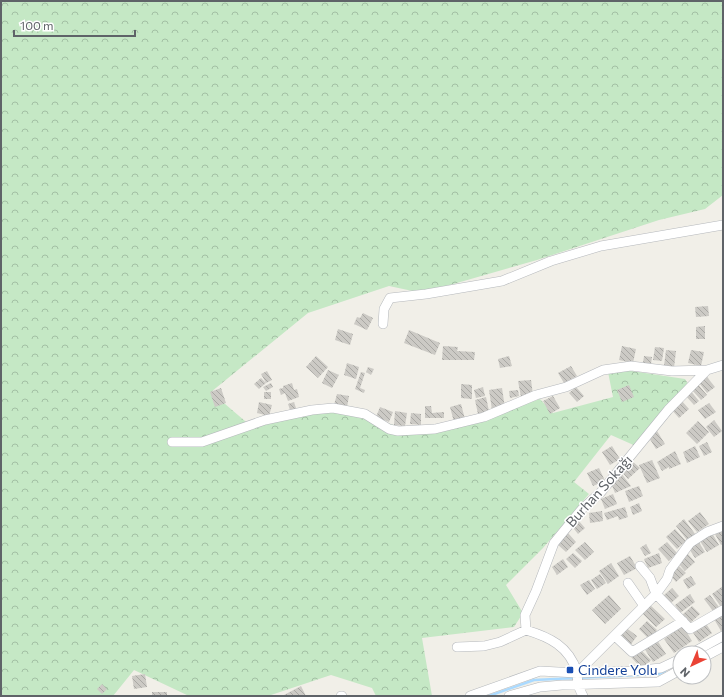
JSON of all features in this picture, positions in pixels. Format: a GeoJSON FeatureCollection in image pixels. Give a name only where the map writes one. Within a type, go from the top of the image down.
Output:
{"type":"FeatureCollection","features":[{"type":"Feature","properties":{"kind":"street"},"geometry":{"type":"LineString","coordinates":[[383,324],[384,309],[390,298],[426,294],[502,281],[551,261],[601,246],[723,225]]}},
{"type":"Feature","properties":{"kind":"street"},"geometry":{"type":"LineString","coordinates":[[172,442],[202,442],[265,420],[312,410],[333,408],[365,414],[389,429],[398,431],[435,429],[484,417],[536,395],[566,386],[603,370],[631,366],[672,371],[707,370],[723,365]]}},
{"type":"Feature","properties":{"kind":"street","name":"Burhan Sokağı"},"geometry":{"type":"LineString","coordinates":[[526,630],[525,615],[536,592],[554,543],[582,509],[601,492],[668,410],[707,370]]}},
{"type":"Feature","properties":{"kind":"street"},"geometry":{"type":"LineString","coordinates":[[577,672],[656,594],[667,579],[670,570],[690,543],[707,532],[723,526]]}},
{"type":"Feature","properties":{"kind":"street"},"geometry":{"type":"LineString","coordinates":[[640,566],[650,578],[656,594],[690,629],[723,610]]}},
{"type":"Feature","properties":{"kind":"street"},"geometry":{"type":"LineString","coordinates":[[628,583],[644,606]]}},
{"type":"Feature","properties":{"kind":"street"},"geometry":{"type":"LineString","coordinates":[[615,636],[632,652],[683,622]]}},
{"type":"Feature","properties":{"kind":"street"},"geometry":{"type":"LineString","coordinates":[[457,647],[484,646],[500,642],[526,630],[544,636],[561,646],[570,657],[577,672],[578,684],[583,696]]}},
{"type":"Feature","properties":{"kind":"street"},"geometry":{"type":"LineString","coordinates":[[707,645],[723,636]]}},
{"type":"Feature","properties":{"kind":"street"},"geometry":{"type":"LineString","coordinates":[[712,653],[723,647]]}},
{"type":"Feature","properties":{"kind":"street"},"geometry":{"type":"LineString","coordinates":[[470,696],[540,671],[632,671],[661,668],[672,663]]}},
{"type":"Feature","properties":{"kind":"street"},"geometry":{"type":"LineString","coordinates":[[509,696],[540,687],[578,684],[658,682],[672,674]]}},
{"type":"Feature","properties":{"kind":"green space"},"geometry":{"type":"Polygon","coordinates":[[[1,1],[723,1],[723,195],[705,209],[659,220],[537,260],[422,293],[389,286],[308,313],[211,392],[252,427],[341,407],[411,431],[470,421],[540,399],[553,413],[613,397],[608,372],[625,370],[685,379],[690,387],[638,447],[611,435],[574,482],[589,494],[543,548],[506,585],[523,613],[514,627],[422,638],[432,696],[376,696],[372,688],[331,675],[268,696],[189,696],[134,670],[113,696],[1,696],[1,1]]]}},
{"type":"Feature","properties":{"kind":"building"},"geometry":{"type":"Polygon","coordinates":[[[708,306],[709,316],[696,317],[695,307],[708,306]]]}},
{"type":"Feature","properties":{"kind":"building"},"geometry":{"type":"Polygon","coordinates":[[[363,313],[373,318],[367,330],[354,324],[357,317],[360,318],[363,313]]]}},
{"type":"Feature","properties":{"kind":"building"},"geometry":{"type":"Polygon","coordinates":[[[705,326],[705,339],[696,339],[696,327],[705,326]]]}},
{"type":"Feature","properties":{"kind":"building"},"geometry":{"type":"Polygon","coordinates":[[[338,329],[353,334],[350,345],[335,340],[338,329]]]}},
{"type":"Feature","properties":{"kind":"building"},"geometry":{"type":"Polygon","coordinates":[[[409,330],[440,343],[435,355],[404,343],[409,330]]]}},
{"type":"Feature","properties":{"kind":"building"},"geometry":{"type":"Polygon","coordinates":[[[443,346],[458,347],[457,351],[475,352],[474,360],[442,360],[443,346]]]}},
{"type":"Feature","properties":{"kind":"building"},"geometry":{"type":"Polygon","coordinates":[[[622,346],[636,349],[633,363],[619,360],[622,346]]]}},
{"type":"Feature","properties":{"kind":"building"},"geometry":{"type":"Polygon","coordinates":[[[655,347],[664,348],[662,361],[653,360],[655,347]]]}},
{"type":"Feature","properties":{"kind":"building"},"geometry":{"type":"Polygon","coordinates":[[[666,350],[676,351],[674,368],[664,366],[666,350]]]}},
{"type":"Feature","properties":{"kind":"building"},"geometry":{"type":"Polygon","coordinates":[[[691,350],[704,352],[701,366],[688,363],[691,350]]]}},
{"type":"Feature","properties":{"kind":"building"},"geometry":{"type":"Polygon","coordinates":[[[316,356],[328,367],[318,378],[306,367],[316,356]]]}},
{"type":"Feature","properties":{"kind":"building"},"geometry":{"type":"Polygon","coordinates":[[[509,356],[512,366],[500,368],[498,359],[509,356]]]}},
{"type":"Feature","properties":{"kind":"building"},"geometry":{"type":"Polygon","coordinates":[[[644,356],[652,357],[651,364],[643,363],[644,356]]]}},
{"type":"Feature","properties":{"kind":"building"},"geometry":{"type":"Polygon","coordinates":[[[347,363],[359,367],[356,379],[344,375],[347,363]]]}},
{"type":"Feature","properties":{"kind":"building"},"geometry":{"type":"Polygon","coordinates":[[[571,366],[577,376],[564,383],[558,373],[571,366]]]}},
{"type":"Feature","properties":{"kind":"building"},"geometry":{"type":"Polygon","coordinates":[[[368,367],[374,369],[371,375],[366,372],[368,367]]]}},
{"type":"Feature","properties":{"kind":"building"},"geometry":{"type":"Polygon","coordinates":[[[328,370],[339,375],[332,388],[322,383],[328,370]]]}},
{"type":"Feature","properties":{"kind":"building"},"geometry":{"type":"Polygon","coordinates":[[[267,371],[272,380],[266,383],[261,374],[267,371]]]}},
{"type":"Feature","properties":{"kind":"building"},"geometry":{"type":"Polygon","coordinates":[[[361,372],[365,373],[360,388],[365,390],[364,393],[355,389],[361,372]]]}},
{"type":"Feature","properties":{"kind":"building"},"geometry":{"type":"Polygon","coordinates":[[[707,377],[715,387],[707,393],[699,383],[707,377]]]}},
{"type":"Feature","properties":{"kind":"building"},"geometry":{"type":"Polygon","coordinates":[[[261,378],[266,383],[259,389],[254,384],[261,378]]]}},
{"type":"Feature","properties":{"kind":"building"},"geometry":{"type":"Polygon","coordinates":[[[531,380],[533,395],[521,397],[518,381],[531,380]]]}},
{"type":"Feature","properties":{"kind":"building"},"geometry":{"type":"Polygon","coordinates":[[[271,383],[273,387],[266,391],[263,387],[271,383]]]}},
{"type":"Feature","properties":{"kind":"building"},"geometry":{"type":"Polygon","coordinates":[[[292,383],[294,390],[297,389],[299,397],[288,401],[285,393],[281,395],[279,389],[292,383]]]}},
{"type":"Feature","properties":{"kind":"building"},"geometry":{"type":"Polygon","coordinates":[[[697,383],[707,395],[701,400],[691,389],[697,383]]]}},
{"type":"Feature","properties":{"kind":"building"},"geometry":{"type":"Polygon","coordinates":[[[461,384],[472,385],[472,399],[461,398],[461,384]]]}},
{"type":"Feature","properties":{"kind":"building"},"geometry":{"type":"Polygon","coordinates":[[[629,385],[634,397],[622,402],[617,390],[629,385]]]}},
{"type":"Feature","properties":{"kind":"building"},"geometry":{"type":"Polygon","coordinates":[[[483,387],[485,396],[476,398],[474,390],[483,387]]]}},
{"type":"Feature","properties":{"kind":"building"},"geometry":{"type":"Polygon","coordinates":[[[576,387],[584,396],[577,402],[569,393],[576,387]]]}},
{"type":"Feature","properties":{"kind":"building"},"geometry":{"type":"Polygon","coordinates":[[[221,388],[226,403],[215,407],[210,392],[221,388]]]}},
{"type":"Feature","properties":{"kind":"building"},"geometry":{"type":"Polygon","coordinates":[[[502,388],[505,408],[492,410],[489,390],[502,388]]]}},
{"type":"Feature","properties":{"kind":"building"},"geometry":{"type":"Polygon","coordinates":[[[518,390],[519,396],[510,398],[509,391],[518,390]]]}},
{"type":"Feature","properties":{"kind":"building"},"geometry":{"type":"Polygon","coordinates":[[[690,390],[699,401],[694,405],[685,395],[690,390]]]}},
{"type":"Feature","properties":{"kind":"building"},"geometry":{"type":"Polygon","coordinates":[[[264,392],[271,392],[271,399],[264,399],[264,392]]]}},
{"type":"Feature","properties":{"kind":"building"},"geometry":{"type":"Polygon","coordinates":[[[337,394],[349,396],[347,407],[334,405],[337,394]]]}},
{"type":"Feature","properties":{"kind":"building"},"geometry":{"type":"Polygon","coordinates":[[[553,396],[560,408],[550,414],[543,401],[553,396]]]}},
{"type":"Feature","properties":{"kind":"building"},"geometry":{"type":"Polygon","coordinates":[[[486,397],[489,411],[478,414],[475,400],[486,397]]]}},
{"type":"Feature","properties":{"kind":"building"},"geometry":{"type":"Polygon","coordinates":[[[681,400],[689,409],[679,418],[671,409],[681,400]]]}},
{"type":"Feature","properties":{"kind":"building"},"geometry":{"type":"Polygon","coordinates":[[[259,402],[272,405],[269,416],[257,413],[259,402]]]}},
{"type":"Feature","properties":{"kind":"building"},"geometry":{"type":"Polygon","coordinates":[[[294,402],[297,411],[291,413],[288,404],[294,402]]]}},
{"type":"Feature","properties":{"kind":"building"},"geometry":{"type":"Polygon","coordinates":[[[709,403],[716,412],[705,419],[698,410],[709,403]]]}},
{"type":"Feature","properties":{"kind":"building"},"geometry":{"type":"Polygon","coordinates":[[[461,404],[465,419],[454,422],[450,407],[461,404]]]}},
{"type":"Feature","properties":{"kind":"building"},"geometry":{"type":"Polygon","coordinates":[[[425,406],[431,406],[432,413],[444,412],[444,418],[425,418],[425,406]]]}},
{"type":"Feature","properties":{"kind":"building"},"geometry":{"type":"Polygon","coordinates":[[[380,407],[393,412],[389,422],[376,417],[380,407]]]}},
{"type":"Feature","properties":{"kind":"building"},"geometry":{"type":"Polygon","coordinates":[[[395,411],[407,413],[405,426],[394,425],[395,411]]]}},
{"type":"Feature","properties":{"kind":"building"},"geometry":{"type":"Polygon","coordinates":[[[411,413],[421,414],[421,425],[410,424],[411,413]]]}},
{"type":"Feature","properties":{"kind":"building"},"geometry":{"type":"Polygon","coordinates":[[[714,420],[722,431],[714,437],[706,427],[714,420]]]}},
{"type":"Feature","properties":{"kind":"building"},"geometry":{"type":"Polygon","coordinates":[[[698,421],[709,432],[697,444],[686,433],[698,421]]]}},
{"type":"Feature","properties":{"kind":"building"},"geometry":{"type":"Polygon","coordinates":[[[657,431],[665,444],[656,449],[648,436],[657,431]]]}},
{"type":"Feature","properties":{"kind":"building"},"geometry":{"type":"Polygon","coordinates":[[[707,442],[712,452],[704,456],[699,446],[707,442]]]}},
{"type":"Feature","properties":{"kind":"building"},"geometry":{"type":"Polygon","coordinates":[[[612,446],[620,459],[610,465],[602,452],[612,446]]]}},
{"type":"Feature","properties":{"kind":"building"},"geometry":{"type":"Polygon","coordinates":[[[695,446],[700,457],[687,463],[683,452],[695,446]]]}},
{"type":"Feature","properties":{"kind":"building"},"geometry":{"type":"Polygon","coordinates":[[[675,451],[681,464],[669,469],[669,467],[662,471],[657,462],[675,451]]]}},
{"type":"Feature","properties":{"kind":"building"},"geometry":{"type":"Polygon","coordinates":[[[652,460],[660,478],[647,483],[639,465],[652,460]]]}},
{"type":"Feature","properties":{"kind":"building"},"geometry":{"type":"Polygon","coordinates":[[[632,461],[640,468],[628,479],[622,472],[632,461]]]}},
{"type":"Feature","properties":{"kind":"building"},"geometry":{"type":"Polygon","coordinates":[[[599,468],[605,481],[593,486],[587,473],[599,468]]]}},
{"type":"Feature","properties":{"kind":"building"},"geometry":{"type":"Polygon","coordinates":[[[621,473],[631,486],[615,493],[611,483],[621,473]]]}},
{"type":"Feature","properties":{"kind":"building"},"geometry":{"type":"Polygon","coordinates":[[[639,486],[643,496],[629,502],[625,491],[639,486]]]}},
{"type":"Feature","properties":{"kind":"building"},"geometry":{"type":"Polygon","coordinates":[[[613,494],[617,504],[605,509],[601,499],[613,494]]]}},
{"type":"Feature","properties":{"kind":"building"},"geometry":{"type":"Polygon","coordinates":[[[639,503],[642,511],[633,515],[630,507],[639,503]]]}},
{"type":"Feature","properties":{"kind":"building"},"geometry":{"type":"Polygon","coordinates":[[[625,507],[628,517],[619,520],[618,516],[607,520],[604,513],[625,507]]]}},
{"type":"Feature","properties":{"kind":"building"},"geometry":{"type":"Polygon","coordinates":[[[602,511],[603,521],[590,523],[589,513],[602,511]]]}},
{"type":"Feature","properties":{"kind":"building"},"geometry":{"type":"Polygon","coordinates":[[[700,512],[709,524],[697,532],[688,521],[700,512]]]}},
{"type":"Feature","properties":{"kind":"building"},"geometry":{"type":"Polygon","coordinates":[[[684,519],[695,534],[687,540],[676,526],[684,519]]]}},
{"type":"Feature","properties":{"kind":"building"},"geometry":{"type":"Polygon","coordinates":[[[578,520],[585,528],[578,534],[571,525],[578,520]]]}},
{"type":"Feature","properties":{"kind":"building"},"geometry":{"type":"Polygon","coordinates":[[[675,529],[686,541],[677,549],[666,537],[675,529]]]}},
{"type":"Feature","properties":{"kind":"building"},"geometry":{"type":"Polygon","coordinates":[[[723,530],[723,544],[721,545],[715,534],[723,530]]]}},
{"type":"Feature","properties":{"kind":"building"},"geometry":{"type":"Polygon","coordinates":[[[568,533],[576,542],[566,552],[557,544],[568,533]]]}},
{"type":"Feature","properties":{"kind":"building"},"geometry":{"type":"Polygon","coordinates":[[[712,533],[719,545],[707,552],[700,541],[712,533]]]}},
{"type":"Feature","properties":{"kind":"building"},"geometry":{"type":"Polygon","coordinates":[[[698,541],[705,552],[695,558],[688,547],[698,541]]]}},
{"type":"Feature","properties":{"kind":"building"},"geometry":{"type":"Polygon","coordinates":[[[585,542],[594,552],[585,560],[575,550],[585,542]]]}},
{"type":"Feature","properties":{"kind":"building"},"geometry":{"type":"Polygon","coordinates":[[[667,542],[677,553],[669,561],[658,549],[667,542]]]}},
{"type":"Feature","properties":{"kind":"building"},"geometry":{"type":"Polygon","coordinates":[[[646,544],[651,553],[645,556],[640,548],[646,544]]]}},
{"type":"Feature","properties":{"kind":"building"},"geometry":{"type":"Polygon","coordinates":[[[573,553],[582,561],[575,568],[566,559],[573,553]]]}},
{"type":"Feature","properties":{"kind":"building"},"geometry":{"type":"Polygon","coordinates":[[[659,553],[662,563],[648,568],[644,559],[659,553]]]}},
{"type":"Feature","properties":{"kind":"building"},"geometry":{"type":"Polygon","coordinates":[[[687,553],[695,562],[685,571],[677,562],[687,553]]]}},
{"type":"Feature","properties":{"kind":"building"},"geometry":{"type":"Polygon","coordinates":[[[630,556],[637,568],[624,575],[617,563],[630,556]]]}},
{"type":"Feature","properties":{"kind":"building"},"geometry":{"type":"Polygon","coordinates":[[[563,559],[568,567],[557,575],[552,567],[563,559]]]}},
{"type":"Feature","properties":{"kind":"building"},"geometry":{"type":"Polygon","coordinates":[[[611,563],[619,576],[608,584],[599,571],[611,563]]]}},
{"type":"Feature","properties":{"kind":"building"},"geometry":{"type":"Polygon","coordinates":[[[679,566],[686,573],[676,582],[670,575],[679,566]]]}},
{"type":"Feature","properties":{"kind":"building"},"geometry":{"type":"Polygon","coordinates":[[[600,574],[606,583],[597,589],[591,580],[600,574]]]}},
{"type":"Feature","properties":{"kind":"building"},"geometry":{"type":"Polygon","coordinates":[[[691,576],[696,584],[688,589],[683,580],[691,576]]]}},
{"type":"Feature","properties":{"kind":"building"},"geometry":{"type":"Polygon","coordinates":[[[589,580],[595,589],[587,595],[580,585],[589,580]]]}},
{"type":"Feature","properties":{"kind":"building"},"geometry":{"type":"Polygon","coordinates":[[[723,586],[723,605],[721,607],[712,594],[723,586]]]}},
{"type":"Feature","properties":{"kind":"building"},"geometry":{"type":"Polygon","coordinates":[[[672,588],[679,596],[670,604],[663,596],[672,588]]]}},
{"type":"Feature","properties":{"kind":"building"},"geometry":{"type":"Polygon","coordinates":[[[690,594],[695,602],[680,613],[675,605],[690,594]]]}},
{"type":"Feature","properties":{"kind":"building"},"geometry":{"type":"Polygon","coordinates":[[[609,595],[621,609],[605,624],[592,610],[609,595]]]}},
{"type":"Feature","properties":{"kind":"building"},"geometry":{"type":"Polygon","coordinates":[[[710,595],[719,607],[713,611],[704,599],[710,595]]]}},
{"type":"Feature","properties":{"kind":"building"},"geometry":{"type":"Polygon","coordinates":[[[649,604],[665,619],[656,627],[641,612],[649,604]]]}},
{"type":"Feature","properties":{"kind":"building"},"geometry":{"type":"Polygon","coordinates":[[[692,606],[700,614],[689,624],[681,616],[692,606]]]}},
{"type":"Feature","properties":{"kind":"building"},"geometry":{"type":"Polygon","coordinates":[[[723,613],[723,630],[721,631],[714,619],[723,613]]]}},
{"type":"Feature","properties":{"kind":"building"},"geometry":{"type":"Polygon","coordinates":[[[647,621],[657,630],[649,639],[639,629],[647,621]]]}},
{"type":"Feature","properties":{"kind":"building"},"geometry":{"type":"Polygon","coordinates":[[[705,622],[712,633],[699,642],[692,631],[705,622]]]}},
{"type":"Feature","properties":{"kind":"building"},"geometry":{"type":"Polygon","coordinates":[[[683,626],[692,641],[686,645],[672,645],[672,650],[664,639],[683,626]]]}},
{"type":"Feature","properties":{"kind":"building"},"geometry":{"type":"Polygon","coordinates":[[[625,627],[637,636],[629,647],[617,637],[625,627]]]}},
{"type":"Feature","properties":{"kind":"building"},"geometry":{"type":"Polygon","coordinates":[[[657,640],[666,654],[653,662],[644,648],[657,640]]]}},
{"type":"Feature","properties":{"kind":"building"},"geometry":{"type":"Polygon","coordinates":[[[640,649],[651,660],[642,669],[631,657],[640,649]]]}},
{"type":"Feature","properties":{"kind":"building"},"geometry":{"type":"Polygon","coordinates":[[[145,674],[147,687],[134,689],[132,676],[145,674]]]}},
{"type":"Feature","properties":{"kind":"building"},"geometry":{"type":"Polygon","coordinates":[[[102,684],[107,689],[102,694],[97,689],[102,684]]]}},
{"type":"Feature","properties":{"kind":"building"},"geometry":{"type":"Polygon","coordinates":[[[301,686],[306,696],[284,695],[301,686]]]}},
{"type":"Feature","properties":{"kind":"building"},"geometry":{"type":"Polygon","coordinates":[[[152,692],[167,692],[167,696],[152,696],[152,692]]]}},
{"type":"Feature","properties":{"kind":"waterway"},"geometry":{"type":"LineString","coordinates":[[489,696],[534,680],[659,674],[665,671]]}},
{"type":"Feature","properties":{"kind":"place","name":"Cindere Yolu"},"geometry":{"type":"Point","coordinates":[570,670]}}]}
